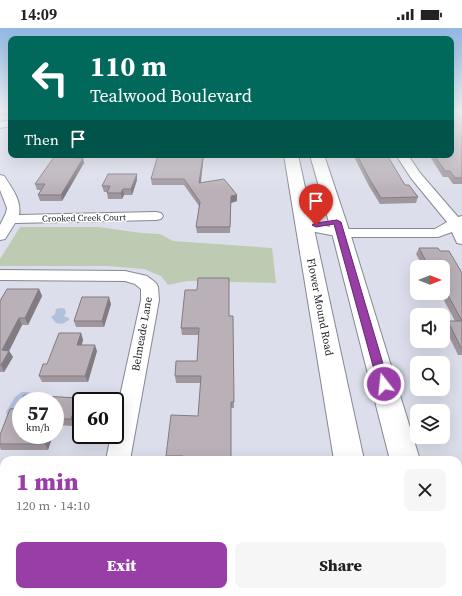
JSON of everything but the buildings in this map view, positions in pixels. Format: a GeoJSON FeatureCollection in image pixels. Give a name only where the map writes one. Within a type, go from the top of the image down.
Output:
{"type":"FeatureCollection","features":[{"type":"Feature","properties":{"kind":"main road","name":"Flower Mound Road"},"geometry":{"type":"LineString","coordinates":[[292,158],[348,456]]}},
{"type":"Feature","properties":{"kind":"main road"},"geometry":{"type":"LineString","coordinates":[[317,158],[339,227],[404,456]]}},
{"type":"Feature","properties":{"kind":"street"},"geometry":{"type":"LineString","coordinates":[[404,158],[415,175],[459,222],[462,240]]}},
{"type":"Feature","properties":{"kind":"street"},"geometry":{"type":"LineString","coordinates":[[0,179],[12,199],[14,214],[0,236]]}},
{"type":"Feature","properties":{"kind":"street","name":"Crooked Creek Court"},"geometry":{"type":"LineString","coordinates":[[12,219],[156,216]]}},
{"type":"Feature","properties":{"kind":"street"},"geometry":{"type":"LineString","coordinates":[[305,226],[438,233],[459,222]]}},
{"type":"Feature","properties":{"kind":"street","name":"Belmeade Lane"},"geometry":{"type":"LineString","coordinates":[[0,275],[125,276],[141,280],[150,287],[150,300],[119,456]]}},
{"type":"Feature","properties":{"kind":"green space"},"geometry":{"type":"Polygon","coordinates":[[[20,227],[99,227],[160,234],[173,241],[272,248],[276,283],[187,281],[168,285],[161,276],[144,269],[108,266],[0,266],[0,259],[20,227]]]}},
{"type":"Feature","properties":{"kind":"water"},"geometry":{"type":"Polygon","coordinates":[[[56,309],[65,309],[66,313],[64,316],[69,318],[69,320],[62,324],[56,323],[51,317],[55,314],[56,309]]]}},
{"type":"Feature","properties":{"kind":"water"},"geometry":{"type":"Polygon","coordinates":[[[12,402],[12,415],[7,415],[6,412],[12,402]]]}},
{"type":"Feature","properties":{"kind":"route"},"geometry":{"type":"LineString","coordinates":[[316,225],[337,222],[384,384]]}}]}
